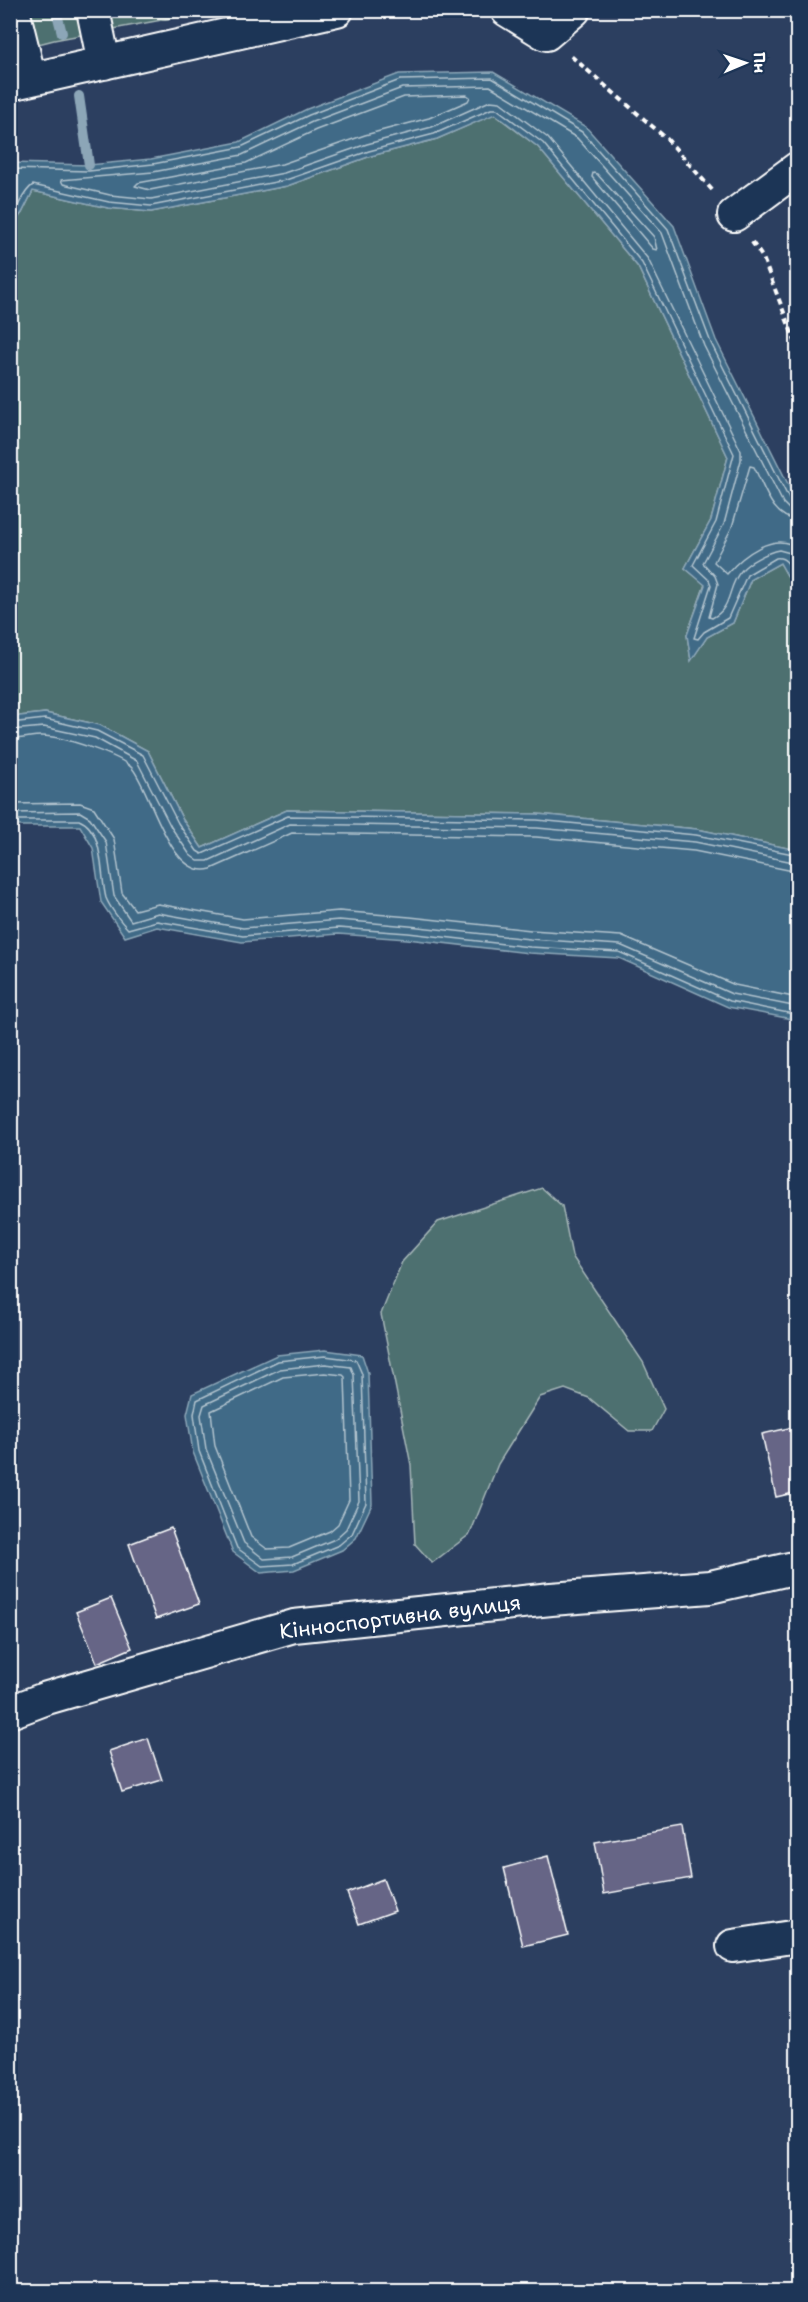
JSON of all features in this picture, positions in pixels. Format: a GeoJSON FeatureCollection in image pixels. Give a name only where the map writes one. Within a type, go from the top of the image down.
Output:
{"type":"FeatureCollection","features":[{"type":"Feature","properties":{"kind":"street"},"geometry":{"type":"LineString","coordinates":[[13,10],[20,81],[337,10]]}},
{"type":"Feature","properties":{"kind":"street"},"geometry":{"type":"LineString","coordinates":[[93,10],[104,63]]}},
{"type":"Feature","properties":{"kind":"street"},"geometry":{"type":"LineString","coordinates":[[507,10],[546,34],[574,10]]}},
{"type":"Feature","properties":{"kind":"street"},"geometry":{"type":"LineString","coordinates":[[734,215],[798,168]]}},
{"type":"Feature","properties":{"kind":"street","name":"Кінноспортивна вулиця"},"geometry":{"type":"LineString","coordinates":[[10,1712],[47,1698],[294,1626],[551,1599],[710,1587],[798,1567]]}},
{"type":"Feature","properties":{"kind":"street"},"geometry":{"type":"LineString","coordinates":[[733,1946],[798,1936]]}},
{"type":"Feature","properties":{"kind":"path"},"geometry":{"type":"LineString","coordinates":[[546,34],[668,139],[734,215],[762,258],[798,349]]}},
{"type":"Feature","properties":{"kind":"green space"},"geometry":{"type":"Polygon","coordinates":[[[10,11],[210,11],[54,40],[11,51],[10,11]]]}},
{"type":"Feature","properties":{"kind":"green space"},"geometry":{"type":"Polygon","coordinates":[[[494,114],[538,147],[638,267],[728,457],[711,520],[685,568],[705,584],[687,635],[691,660],[707,637],[733,623],[751,579],[780,563],[797,593],[797,850],[697,829],[537,814],[287,810],[202,848],[183,820],[148,751],[100,725],[45,713],[11,717],[10,227],[22,213],[33,191],[108,208],[151,212],[287,186],[371,156],[437,139],[494,114]]]}},
{"type":"Feature","properties":{"kind":"green space"},"geometry":{"type":"Polygon","coordinates":[[[542,1188],[562,1206],[572,1256],[643,1362],[664,1409],[652,1431],[629,1431],[589,1398],[565,1389],[540,1397],[498,1464],[470,1534],[432,1563],[415,1544],[411,1465],[381,1314],[402,1262],[438,1222],[542,1188]]]}},
{"type":"Feature","properties":{"kind":"water"},"geometry":{"type":"Polygon","coordinates":[[[493,72],[586,127],[674,226],[716,340],[797,502],[797,593],[780,563],[751,579],[733,623],[707,637],[691,661],[687,635],[705,585],[685,568],[711,520],[728,457],[638,267],[538,147],[495,114],[437,139],[371,156],[287,186],[151,212],[108,208],[33,191],[22,213],[11,227],[11,163],[89,165],[151,159],[239,142],[307,109],[399,74],[493,72]]]}},
{"type":"Feature","properties":{"kind":"water"},"geometry":{"type":"Polygon","coordinates":[[[45,713],[100,725],[148,751],[183,820],[202,848],[287,810],[537,814],[697,829],[797,850],[797,1020],[728,1007],[619,958],[529,953],[407,939],[338,934],[242,942],[157,927],[125,937],[101,902],[93,848],[80,826],[11,826],[11,717],[45,713]]]}},
{"type":"Feature","properties":{"kind":"water"},"geometry":{"type":"Polygon","coordinates":[[[325,1350],[362,1355],[368,1373],[372,1504],[356,1538],[342,1550],[294,1570],[261,1573],[233,1552],[193,1452],[187,1414],[192,1394],[277,1355],[325,1350]]]}},
{"type":"Feature","properties":{"kind":"building"},"geometry":{"type":"Polygon","coordinates":[[[798,1426],[798,1492],[776,1497],[762,1434],[798,1426]]]}},
{"type":"Feature","properties":{"kind":"building"},"geometry":{"type":"Polygon","coordinates":[[[171,1528],[199,1604],[156,1619],[129,1544],[171,1528]]]}},
{"type":"Feature","properties":{"kind":"building"},"geometry":{"type":"Polygon","coordinates":[[[111,1598],[132,1648],[97,1663],[76,1612],[111,1598]]]}},
{"type":"Feature","properties":{"kind":"building"},"geometry":{"type":"Polygon","coordinates":[[[148,1738],[162,1780],[122,1792],[109,1751],[148,1738]]]}},
{"type":"Feature","properties":{"kind":"building"},"geometry":{"type":"Polygon","coordinates":[[[682,1827],[691,1878],[604,1894],[595,1842],[682,1827]]]}},
{"type":"Feature","properties":{"kind":"building"},"geometry":{"type":"Polygon","coordinates":[[[548,1856],[568,1935],[523,1946],[504,1868],[548,1856]]]}},
{"type":"Feature","properties":{"kind":"building"},"geometry":{"type":"Polygon","coordinates":[[[383,1879],[395,1911],[359,1924],[347,1893],[383,1879]]]}},
{"type":"Feature","properties":{"kind":"waterway"},"geometry":{"type":"LineString","coordinates":[[56,10],[62,33]]}},
{"type":"Feature","properties":{"kind":"waterway"},"geometry":{"type":"LineString","coordinates":[[79,96],[89,165]]}}]}
